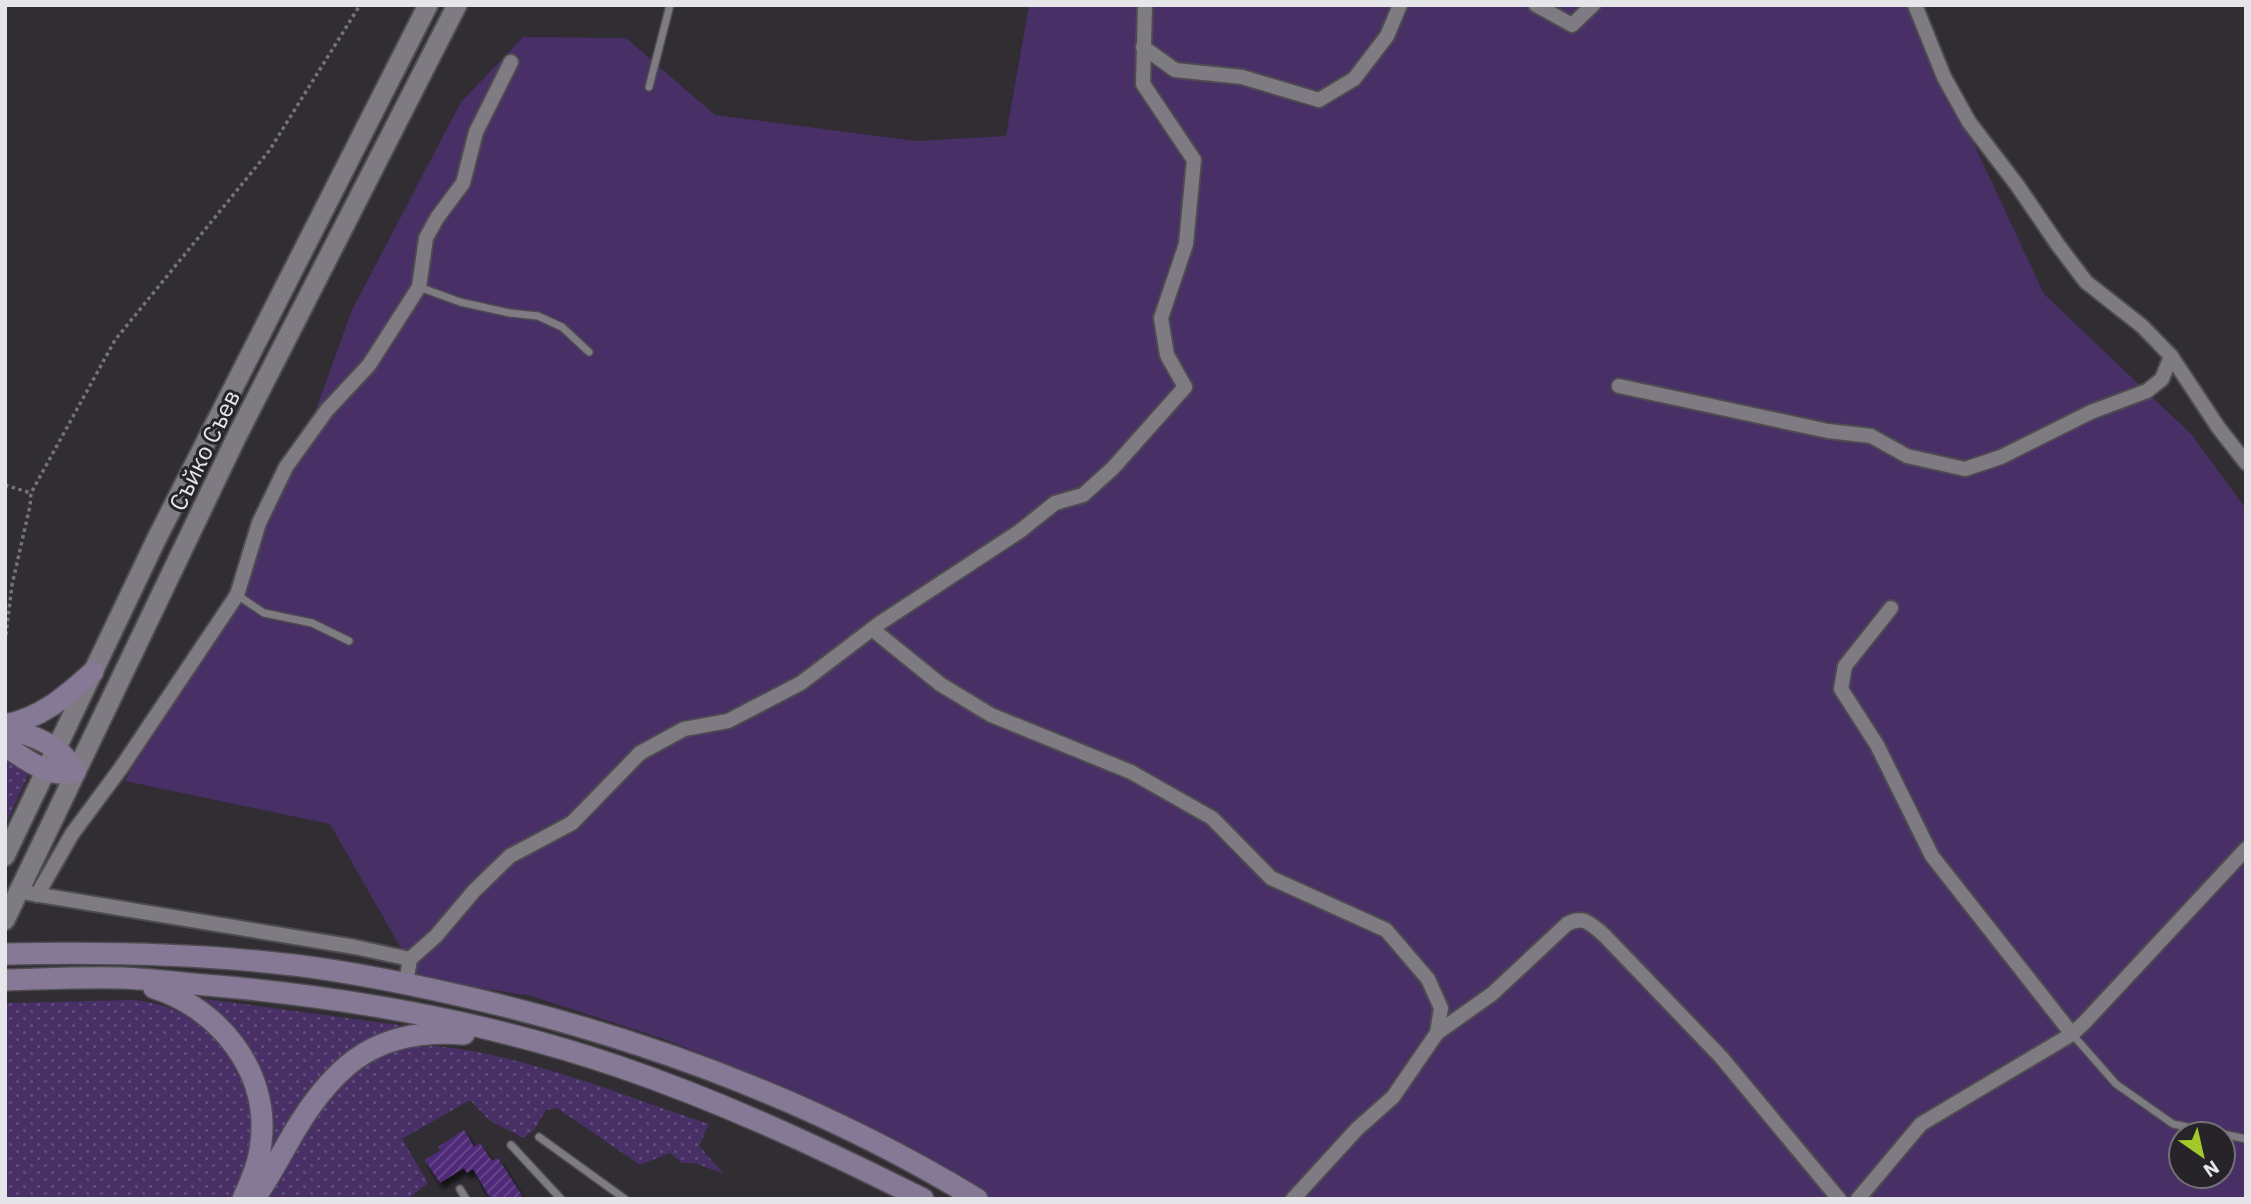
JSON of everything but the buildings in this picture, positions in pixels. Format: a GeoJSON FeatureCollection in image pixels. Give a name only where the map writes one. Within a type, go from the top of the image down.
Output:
{"type":"FeatureCollection","features":[{"type":"Feature","properties":{"kind":"main road"},"geometry":{"type":"LineString","coordinates":[[5,727],[45,711],[93,672]]}},
{"type":"Feature","properties":{"kind":"main road"},"geometry":{"type":"LineString","coordinates":[[5,727],[22,732],[56,749],[75,772],[66,775],[46,771],[5,746]]}},
{"type":"Feature","properties":{"kind":"main road"},"geometry":{"type":"LineString","coordinates":[[5,954],[124,953],[275,963],[406,983],[576,1025],[726,1075],[840,1126],[977,1199]]}},
{"type":"Feature","properties":{"kind":"main road"},"geometry":{"type":"LineString","coordinates":[[124,978],[168,992],[200,1010],[229,1037],[241,1055],[258,1097],[261,1140],[258,1159],[243,1199]]}},
{"type":"Feature","properties":{"kind":"main road"},"geometry":{"type":"LineString","coordinates":[[5,980],[124,978],[274,991],[371,1004],[532,1040],[616,1065],[713,1102],[823,1148],[923,1199]]}},
{"type":"Feature","properties":{"kind":"main road"},"geometry":{"type":"LineString","coordinates":[[254,1199],[323,1088],[338,1072],[371,1049],[416,1034],[445,1033],[532,1040]]}},
{"type":"Feature","properties":{"kind":"street","name":"Съйко Съев"},"geometry":{"type":"LineString","coordinates":[[5,856],[157,538],[428,5]]}},
{"type":"Feature","properties":{"kind":"street","name":"Съйко Съев"},"geometry":{"type":"LineString","coordinates":[[5,920],[28,893],[75,772],[245,422],[457,5]]}},
{"type":"Feature","properties":{"kind":"street"},"geometry":{"type":"LineString","coordinates":[[406,983],[410,959],[436,936],[474,891],[510,856],[572,823],[640,753],[684,729],[728,721],[801,683],[872,629],[1020,531],[1055,503],[1083,495],[1113,468],[1185,387],[1167,355],[1161,318],[1186,244],[1194,160],[1143,83],[1145,5]]}},
{"type":"Feature","properties":{"kind":"street"},"geometry":{"type":"LineString","coordinates":[[1143,47],[1175,70],[1242,77],[1319,100],[1354,79],[1387,36],[1400,5]]}},
{"type":"Feature","properties":{"kind":"street"},"geometry":{"type":"LineString","coordinates":[[1536,5],[1572,25],[1593,5]]}},
{"type":"Feature","properties":{"kind":"street"},"geometry":{"type":"LineString","coordinates":[[1915,5],[1944,77],[1969,122],[2086,282],[2143,326],[2171,356],[2218,427],[2246,463]]}},
{"type":"Feature","properties":{"kind":"street"},"geometry":{"type":"LineString","coordinates":[[410,959],[355,947],[28,893],[121,768],[237,595],[259,523],[286,467],[327,410],[369,365],[419,287],[426,238],[463,183],[476,132],[511,62]]}},
{"type":"Feature","properties":{"kind":"street"},"geometry":{"type":"LineString","coordinates":[[1619,386],[1828,431],[1871,436],[1907,456],[1965,469],[2001,457],[2091,412],[2147,391],[2162,380],[2171,356]]}},
{"type":"Feature","properties":{"kind":"street"},"geometry":{"type":"LineString","coordinates":[[1891,608],[1845,666],[1841,689],[1877,746],[1932,856],[2072,1034]]}},
{"type":"Feature","properties":{"kind":"street"},"geometry":{"type":"LineString","coordinates":[[872,629],[940,684],[991,715],[1131,772],[1212,818],[1271,878],[1386,930],[1428,979],[1441,1008],[1437,1032]]}},
{"type":"Feature","properties":{"kind":"street"},"geometry":{"type":"LineString","coordinates":[[1858,1199],[1921,1124],[2072,1034],[2246,849]]}},
{"type":"Feature","properties":{"kind":"street"},"geometry":{"type":"LineString","coordinates":[[1293,1199],[1357,1129],[1393,1097],[1437,1032],[1492,994],[1575,919],[1586,920],[1604,935],[1721,1057],[1839,1199]]}},
{"type":"Feature","properties":{"kind":"lane"},"geometry":{"type":"LineString","coordinates":[[649,87],[670,5]]}},
{"type":"Feature","properties":{"kind":"lane"},"geometry":{"type":"LineString","coordinates":[[419,287],[460,302],[538,316],[562,327],[589,352]]}},
{"type":"Feature","properties":{"kind":"lane"},"geometry":{"type":"LineString","coordinates":[[237,595],[264,614],[312,623],[349,641]]}},
{"type":"Feature","properties":{"kind":"lane"},"geometry":{"type":"LineString","coordinates":[[2072,1034],[2116,1084],[2167,1120]]}},
{"type":"Feature","properties":{"kind":"lane"},"geometry":{"type":"LineString","coordinates":[[539,1137],[625,1199]]}},
{"type":"Feature","properties":{"kind":"lane"},"geometry":{"type":"LineString","coordinates":[[511,1145],[561,1199]]}},
{"type":"Feature","properties":{"kind":"lane"},"geometry":{"type":"LineString","coordinates":[[460,1189],[466,1199]]}},
{"type":"Feature","properties":{"kind":"path"},"geometry":{"type":"LineString","coordinates":[[5,642],[12,585],[31,493],[115,340],[269,150],[360,5]]}},
{"type":"Feature","properties":{"kind":"path"},"geometry":{"type":"LineString","coordinates":[[5,485],[31,493]]}},
{"type":"Feature","properties":{"kind":"shaded area"},"geometry":{"type":"Polygon","coordinates":[[[1029,5],[1909,5],[2044,294],[2192,435],[2246,509],[2246,1199],[991,1199],[907,1151],[777,1084],[661,1038],[531,996],[418,978],[330,824],[125,781],[294,470],[352,310],[461,102],[523,37],[626,38],[715,115],[916,141],[1006,136],[1029,5]]]}},
{"type":"Feature","properties":{"kind":"shaded area"},"geometry":{"type":"Polygon","coordinates":[[[5,757],[29,773],[5,826],[5,757]]]}},
{"type":"Feature","properties":{"kind":"shaded area"},"geometry":{"type":"Polygon","coordinates":[[[133,1000],[159,1004],[203,1027],[222,1044],[236,1064],[246,1087],[252,1112],[253,1138],[246,1170],[232,1199],[5,1199],[5,1003],[133,1000]]]}},
{"type":"Feature","properties":{"kind":"shaded area"},"geometry":{"type":"Polygon","coordinates":[[[203,1000],[399,1025],[401,1028],[379,1038],[268,1163],[269,1122],[204,1003],[203,1000]]]}},
{"type":"Feature","properties":{"kind":"shaded area"},"geometry":{"type":"Polygon","coordinates":[[[434,1046],[503,1057],[709,1124],[699,1146],[724,1174],[695,1163],[682,1163],[670,1153],[640,1165],[557,1108],[546,1110],[534,1130],[524,1138],[490,1121],[470,1100],[402,1139],[428,1183],[408,1199],[269,1199],[306,1131],[338,1088],[356,1071],[377,1057],[401,1048],[434,1046]]]}}]}
